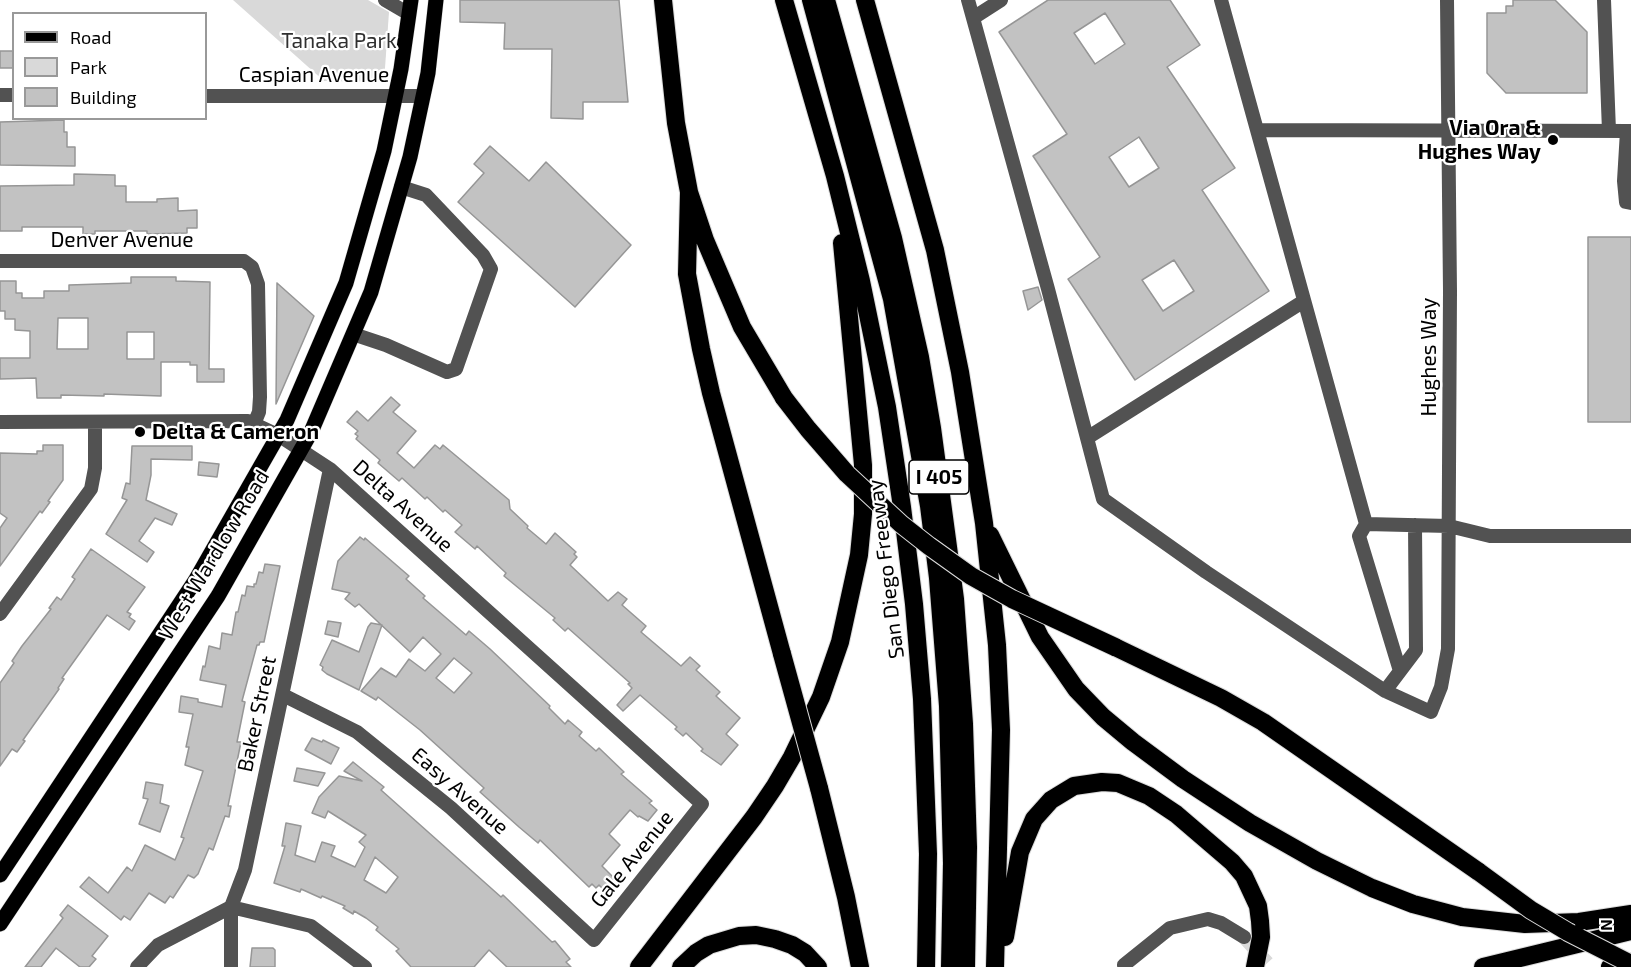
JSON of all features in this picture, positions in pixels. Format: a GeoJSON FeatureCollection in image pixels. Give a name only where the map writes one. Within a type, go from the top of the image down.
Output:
{"type":"FeatureCollection","features":[{"type":"Feature","properties":{"kind":"highway"},"geometry":{"type":"LineString","coordinates":[[663,0],[676,123],[689,192],[705,240],[742,327],[784,398],[847,474],[901,525],[971,576],[1011,599],[1221,698],[1263,722],[1531,910],[1568,932],[1631,963]]}},
{"type":"Feature","properties":{"kind":"highway","name":"San Diego Freeway"},"geometry":{"type":"LineString","coordinates":[[784,0],[835,176],[863,290],[884,395],[912,581],[926,772],[928,854],[926,967]]}},
{"type":"Feature","properties":{"kind":"highway"},"geometry":{"type":"LineString","coordinates":[[801,0],[884,309],[920,507],[939,702],[943,859],[941,967]]}},
{"type":"Feature","properties":{"kind":"highway"},"geometry":{"type":"LineString","coordinates":[[811,0],[866,196],[892,299],[929,506],[938,578],[948,706],[952,863],[950,967]]}},
{"type":"Feature","properties":{"kind":"highway","name":"I 405"},"geometry":{"type":"LineString","coordinates":[[826,0],[898,257],[920,357],[938,464],[955,598],[964,724],[968,847],[966,967]]}},
{"type":"Feature","properties":{"kind":"highway"},"geometry":{"type":"LineString","coordinates":[[865,0],[935,250],[960,372],[984,523],[997,645],[1001,730],[996,967]]}},
{"type":"Feature","properties":{"kind":"highway"},"geometry":{"type":"LineString","coordinates":[[876,0],[879,47]]}},
{"type":"Feature","properties":{"kind":"highway"},"geometry":{"type":"LineString","coordinates":[[639,967],[754,817],[787,767],[821,697],[832,669],[847,616],[859,555],[863,514],[863,465],[835,176]]}},
{"type":"Feature","properties":{"kind":"highway"},"geometry":{"type":"LineString","coordinates":[[689,192],[687,274],[701,349],[819,788],[846,897],[860,967]]}},
{"type":"Feature","properties":{"kind":"highway"},"geometry":{"type":"LineString","coordinates":[[984,523],[1040,637],[1076,689],[1103,717],[1133,742],[1183,779],[1250,823],[1317,861],[1372,888],[1413,904],[1462,917],[1525,924],[1579,922],[1631,914]]}},
{"type":"Feature","properties":{"kind":"highway"},"geometry":{"type":"LineString","coordinates":[[1001,967],[1020,852],[1034,819],[1051,800],[1065,791],[1087,783],[1102,782],[1118,783],[1149,796],[1208,840],[1244,876],[1258,906],[1260,921],[1261,937],[1255,967]]}},
{"type":"Feature","properties":{"kind":"highway"},"geometry":{"type":"LineString","coordinates":[[1483,967],[1631,931]]}},
{"type":"Feature","properties":{"kind":"highway"},"geometry":{"type":"LineString","coordinates":[[681,967],[709,945],[732,937],[756,935],[792,945],[805,953],[818,967]]}},
{"type":"Feature","properties":{"kind":"highway"},"geometry":{"type":"LineString","coordinates":[[1610,967],[1631,963]]}},
{"type":"Feature","properties":{"kind":"main road","name":"West Wardlow Road"},"geometry":{"type":"LineString","coordinates":[[0,924],[218,596],[311,432],[371,292],[410,157],[428,74],[436,0]]}},
{"type":"Feature","properties":{"kind":"main road","name":"West Wardlow Road"},"geometry":{"type":"LineString","coordinates":[[0,875],[195,581],[287,420],[346,283],[384,151],[396,96],[410,7]]}},
{"type":"Feature","properties":{"kind":"street"},"geometry":{"type":"LineString","coordinates":[[386,0],[410,7]]}},
{"type":"Feature","properties":{"kind":"street"},"geometry":{"type":"LineString","coordinates":[[968,0],[1103,499],[1206,572],[1385,691],[1416,650],[1415,525]]}},
{"type":"Feature","properties":{"kind":"street"},"geometry":{"type":"LineString","coordinates":[[973,18],[1001,0]]}},
{"type":"Feature","properties":{"kind":"street"},"geometry":{"type":"LineString","coordinates":[[1221,0],[1366,525],[1359,536],[1400,671]]}},
{"type":"Feature","properties":{"kind":"street","name":"Hughes Way"},"geometry":{"type":"LineString","coordinates":[[1385,691],[1431,712],[1441,687],[1448,649],[1447,0]]}},
{"type":"Feature","properties":{"kind":"street"},"geometry":{"type":"LineString","coordinates":[[1604,1],[1609,131]]}},
{"type":"Feature","properties":{"kind":"street","name":"Caspian Avenue"},"geometry":{"type":"LineString","coordinates":[[207,96],[423,96]]}},
{"type":"Feature","properties":{"kind":"street"},"geometry":{"type":"LineString","coordinates":[[1258,130],[1629,131],[1624,181],[1626,202],[1631,203]]}},
{"type":"Feature","properties":{"kind":"street"},"geometry":{"type":"LineString","coordinates":[[353,334],[386,345],[447,372],[456,369],[491,269],[483,255],[426,195],[401,187]]}},
{"type":"Feature","properties":{"kind":"street","name":"Denver Avenue"},"geometry":{"type":"LineString","coordinates":[[0,261],[244,261],[252,267],[258,284],[260,397],[259,412],[254,424]]}},
{"type":"Feature","properties":{"kind":"street"},"geometry":{"type":"LineString","coordinates":[[1087,438],[1304,301]]}},
{"type":"Feature","properties":{"kind":"street","name":"Delta Avenue"},"geometry":{"type":"LineString","coordinates":[[0,422],[248,421],[278,435],[330,469],[702,804]]}},
{"type":"Feature","properties":{"kind":"street"},"geometry":{"type":"LineString","coordinates":[[0,614],[91,489],[95,468],[95,422]]}},
{"type":"Feature","properties":{"kind":"street","name":"Baker Street"},"geometry":{"type":"LineString","coordinates":[[231,967],[231,907],[245,870],[330,469]]}},
{"type":"Feature","properties":{"kind":"street"},"geometry":{"type":"LineString","coordinates":[[1366,525],[1449,526],[1490,536],[1631,536]]}},
{"type":"Feature","properties":{"kind":"street","name":"Easy Avenue"},"geometry":{"type":"LineString","coordinates":[[283,695],[357,732],[451,808],[594,940]]}},
{"type":"Feature","properties":{"kind":"street","name":"Gale Avenue"},"geometry":{"type":"LineString","coordinates":[[594,940],[702,804]]}},
{"type":"Feature","properties":{"kind":"street"},"geometry":{"type":"LineString","coordinates":[[137,967],[158,945],[231,907],[311,926],[365,967]]}},
{"type":"Feature","properties":{"kind":"street"},"geometry":{"type":"LineString","coordinates":[[1124,965],[1170,928],[1208,919],[1221,923],[1244,937]]}},
{"type":"Feature","properties":{"kind":"green space","name":"Tanaka Park"},"geometry":{"type":"Polygon","coordinates":[[[233,0],[368,0],[389,12],[384,82],[324,81],[233,0]]]}},
{"type":"Feature","properties":{"kind":"building"},"geometry":{"type":"Polygon","coordinates":[[[460,0],[619,0],[628,102],[583,102],[583,119],[551,118],[552,49],[504,49],[505,23],[460,22],[460,0]]]}},
{"type":"Feature","properties":{"kind":"building"},"geometry":{"type":"Polygon","coordinates":[[[1048,0],[1170,0],[1200,45],[1167,67],[1235,168],[1202,190],[1269,291],[1135,380],[1068,279],[1100,257],[1033,156],[1067,134],[999,32],[1048,0]],[[1105,13],[1074,33],[1095,64],[1125,44],[1105,13]],[[1139,137],[1109,157],[1129,187],[1159,168],[1139,137]],[[1174,260],[1142,280],[1163,311],[1194,291],[1174,260]]]}},
{"type":"Feature","properties":{"kind":"building"},"geometry":{"type":"Polygon","coordinates":[[[1513,0],[1555,0],[1587,32],[1587,93],[1506,93],[1487,73],[1487,13],[1506,13],[1506,6],[1513,6],[1513,0]]]}},
{"type":"Feature","properties":{"kind":"building"},"geometry":{"type":"Polygon","coordinates":[[[0,51],[12,51],[12,68],[0,68],[0,51]]]}},
{"type":"Feature","properties":{"kind":"building"},"geometry":{"type":"Polygon","coordinates":[[[64,120],[67,147],[75,147],[75,166],[0,165],[0,122],[64,120]]]}},
{"type":"Feature","properties":{"kind":"building"},"geometry":{"type":"Polygon","coordinates":[[[490,146],[529,181],[546,162],[631,245],[575,307],[458,202],[484,173],[474,164],[490,146]]]}},
{"type":"Feature","properties":{"kind":"building"},"geometry":{"type":"Polygon","coordinates":[[[74,174],[115,175],[115,186],[126,186],[126,202],[157,202],[157,199],[178,198],[178,211],[197,210],[197,228],[187,228],[187,233],[147,234],[147,231],[95,231],[95,234],[83,234],[83,227],[22,227],[22,231],[0,231],[0,186],[74,185],[74,174]]]}},
{"type":"Feature","properties":{"kind":"building"},"geometry":{"type":"Polygon","coordinates":[[[1588,237],[1631,237],[1631,422],[1588,422],[1588,237]]]}},
{"type":"Feature","properties":{"kind":"building"},"geometry":{"type":"Polygon","coordinates":[[[131,277],[176,277],[176,281],[210,282],[209,369],[224,369],[224,382],[197,382],[197,365],[190,365],[190,362],[161,362],[161,396],[104,394],[104,396],[61,395],[61,398],[37,398],[36,378],[0,379],[0,358],[30,358],[30,331],[15,330],[15,319],[5,319],[5,311],[0,311],[0,281],[16,281],[16,293],[22,293],[22,298],[44,298],[44,291],[69,291],[69,285],[131,283],[131,277]],[[58,318],[57,349],[88,349],[88,318],[58,318]],[[127,332],[127,359],[154,359],[154,332],[127,332]]]}},
{"type":"Feature","properties":{"kind":"building"},"geometry":{"type":"Polygon","coordinates":[[[277,283],[314,316],[276,404],[277,283]]]}},
{"type":"Feature","properties":{"kind":"building"},"geometry":{"type":"Polygon","coordinates":[[[1038,287],[1042,300],[1028,310],[1023,291],[1038,287]]]}},
{"type":"Feature","properties":{"kind":"building"},"geometry":{"type":"Polygon","coordinates":[[[391,397],[400,405],[393,412],[416,431],[397,453],[414,468],[435,445],[440,449],[443,445],[509,500],[510,509],[546,544],[555,533],[576,552],[574,554],[577,557],[570,565],[608,601],[618,592],[627,599],[622,605],[646,626],[641,632],[681,666],[690,657],[700,666],[696,670],[720,692],[716,696],[740,718],[726,734],[738,745],[721,765],[701,751],[703,749],[686,733],[683,736],[675,729],[677,727],[640,695],[623,711],[617,705],[632,688],[628,684],[630,683],[568,628],[565,631],[553,620],[555,618],[504,576],[506,573],[477,546],[475,549],[455,532],[462,525],[427,497],[425,499],[402,478],[399,481],[356,439],[358,436],[355,434],[358,431],[347,422],[357,411],[368,421],[391,397]]]}},
{"type":"Feature","properties":{"kind":"building"},"geometry":{"type":"Polygon","coordinates":[[[43,445],[63,445],[63,480],[42,513],[40,511],[0,566],[0,528],[7,518],[0,513],[0,453],[37,454],[37,451],[43,451],[43,445]]]}},
{"type":"Feature","properties":{"kind":"building"},"geometry":{"type":"Polygon","coordinates":[[[132,446],[192,446],[192,460],[151,459],[151,475],[146,500],[177,514],[172,525],[155,518],[139,541],[154,552],[147,562],[106,534],[127,500],[122,498],[126,483],[130,484],[132,446]]]}},
{"type":"Feature","properties":{"kind":"building"},"geometry":{"type":"Polygon","coordinates":[[[199,462],[219,464],[217,477],[198,475],[199,462]]]}},
{"type":"Feature","properties":{"kind":"building"},"geometry":{"type":"Polygon","coordinates":[[[360,537],[364,540],[365,538],[409,576],[406,579],[425,596],[423,598],[466,635],[469,631],[490,649],[550,706],[549,708],[565,724],[568,720],[582,732],[579,736],[596,751],[599,748],[624,772],[621,774],[652,801],[649,803],[657,810],[648,821],[638,817],[630,810],[609,834],[620,845],[602,866],[614,878],[604,890],[599,885],[596,888],[592,884],[589,887],[540,840],[538,843],[519,827],[480,792],[484,788],[420,730],[378,697],[376,700],[361,691],[381,668],[396,677],[409,659],[425,671],[441,654],[423,637],[410,652],[359,604],[355,607],[345,599],[350,593],[332,589],[338,561],[360,537]],[[454,658],[436,678],[454,693],[472,673],[454,658]]]}},
{"type":"Feature","properties":{"kind":"building"},"geometry":{"type":"Polygon","coordinates":[[[91,549],[145,587],[127,612],[131,614],[129,617],[135,621],[129,630],[107,615],[62,678],[64,679],[59,689],[23,740],[25,741],[17,752],[12,749],[0,766],[0,683],[14,663],[12,661],[51,609],[49,608],[57,597],[61,600],[75,579],[72,577],[91,549]]]}},
{"type":"Feature","properties":{"kind":"building"},"geometry":{"type":"Polygon","coordinates":[[[265,564],[280,566],[264,642],[257,645],[242,701],[245,702],[237,742],[241,742],[228,806],[231,806],[229,817],[225,816],[213,850],[209,848],[194,878],[188,875],[173,898],[170,896],[165,903],[149,893],[130,920],[124,916],[121,920],[80,887],[89,877],[108,893],[127,867],[132,871],[145,845],[175,860],[184,838],[181,837],[203,771],[185,765],[189,747],[186,747],[193,714],[179,712],[181,696],[222,707],[226,685],[200,680],[209,646],[220,649],[222,633],[232,635],[242,595],[245,596],[247,586],[254,587],[259,572],[263,573],[265,564]]]}},
{"type":"Feature","properties":{"kind":"building"},"geometry":{"type":"Polygon","coordinates":[[[328,621],[341,623],[338,637],[325,634],[328,621]]]}},
{"type":"Feature","properties":{"kind":"building"},"geometry":{"type":"Polygon","coordinates":[[[371,623],[382,625],[359,690],[327,674],[320,665],[332,640],[359,652],[371,623]]]}},
{"type":"Feature","properties":{"kind":"building"},"geometry":{"type":"Polygon","coordinates":[[[312,738],[322,742],[323,740],[339,748],[331,764],[305,750],[312,738]]]}},
{"type":"Feature","properties":{"kind":"building"},"geometry":{"type":"Polygon","coordinates":[[[353,762],[384,787],[381,790],[501,897],[503,895],[552,942],[555,941],[570,959],[566,962],[571,967],[507,967],[489,950],[474,967],[411,967],[396,951],[399,949],[376,930],[378,927],[366,918],[354,911],[353,914],[343,908],[345,906],[322,896],[321,898],[301,889],[300,892],[274,883],[285,846],[282,846],[286,823],[301,826],[295,855],[315,862],[322,842],[335,846],[331,856],[355,867],[365,847],[359,842],[366,835],[328,811],[325,818],[312,813],[319,797],[339,776],[362,781],[344,771],[353,762]],[[375,857],[364,880],[386,893],[398,877],[375,857]]]}},
{"type":"Feature","properties":{"kind":"building"},"geometry":{"type":"Polygon","coordinates":[[[297,768],[325,773],[318,786],[294,781],[297,768]]]}},
{"type":"Feature","properties":{"kind":"building"},"geometry":{"type":"Polygon","coordinates":[[[146,782],[163,785],[160,803],[169,806],[160,832],[139,824],[148,799],[143,798],[146,782]]]}},
{"type":"Feature","properties":{"kind":"building"},"geometry":{"type":"Polygon","coordinates":[[[68,905],[108,936],[92,956],[96,959],[89,967],[80,967],[56,948],[41,967],[25,967],[63,918],[60,915],[68,905]]]}},
{"type":"Feature","properties":{"kind":"building"},"geometry":{"type":"Polygon","coordinates":[[[252,948],[273,948],[275,967],[250,967],[252,948]]]}},
{"type":"Feature","properties":{"kind":"tunnel"},"geometry":{"type":"LineString","coordinates":[[1244,937],[1271,967]]}},
{"type":"Feature","properties":{"kind":"place","name":"Via Ora & Hughes Way"},"geometry":{"type":"Point","coordinates":[1553,140]}},
{"type":"Feature","properties":{"kind":"place","name":"Delta & Cameron"},"geometry":{"type":"Point","coordinates":[140,432]}}]}
